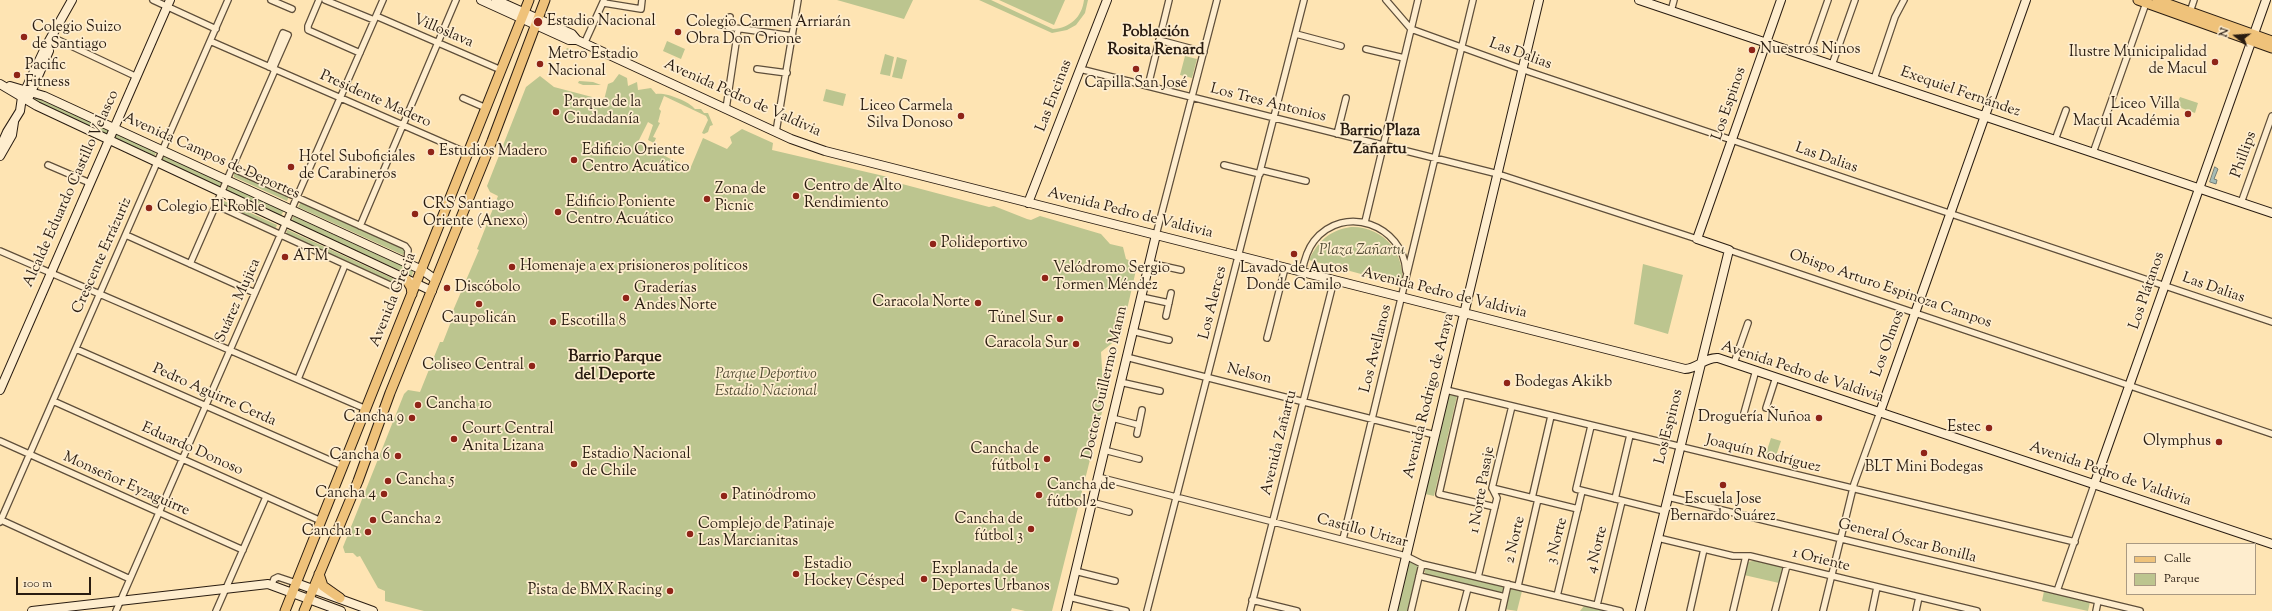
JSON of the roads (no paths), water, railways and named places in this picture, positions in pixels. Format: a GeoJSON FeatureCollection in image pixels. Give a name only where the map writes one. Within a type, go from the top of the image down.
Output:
{"type":"FeatureCollection","features":[{"type":"Feature","properties":{"kind":"main road"},"geometry":{"type":"LineString","coordinates":[[65,10],[67,0]]}},
{"type":"Feature","properties":{"kind":"main road"},"geometry":{"type":"LineString","coordinates":[[0,148],[6,132],[20,111],[45,48],[72,0]]}},
{"type":"Feature","properties":{"kind":"main road","name":"Avenida Pedro de Valdivia"},"geometry":{"type":"LineString","coordinates":[[481,0],[572,34],[580,42],[776,132],[825,150],[1028,203],[1685,369],[1716,358],[1756,370],[2272,544]]}},
{"type":"Feature","properties":{"kind":"main road","name":"Avenida Pedro de Valdivia"},"geometry":{"type":"LineString","coordinates":[[496,0],[522,15]]}},
{"type":"Feature","properties":{"kind":"main road","name":"Avenida Grecia"},"geometry":{"type":"LineString","coordinates":[[286,611],[529,0]]}},
{"type":"Feature","properties":{"kind":"main road","name":"Avenida Grecia"},"geometry":{"type":"LineString","coordinates":[[304,611],[358,481],[390,393],[432,291],[545,0]]}},
{"type":"Feature","properties":{"kind":"main road","name":"Las Encinas"},"geometry":{"type":"LineString","coordinates":[[1028,203],[1107,0]]}},
{"type":"Feature","properties":{"kind":"main road","name":"Avenida Rodrigo de Araya"},"geometry":{"type":"LineString","coordinates":[[1393,611],[1539,0]]}},
{"type":"Feature","properties":{"kind":"main road","name":"Exequiel Fernández"},"geometry":{"type":"LineString","coordinates":[[1639,0],[2272,213]]}},
{"type":"Feature","properties":{"kind":"main road","name":"Los Espinos"},"geometry":{"type":"LineString","coordinates":[[1697,240],[1781,0]]}},
{"type":"Feature","properties":{"kind":"main road","name":"Los Olmos"},"geometry":{"type":"LineString","coordinates":[[1880,412],[2026,0]]}},
{"type":"Feature","properties":{"kind":"main road"},"geometry":{"type":"LineString","coordinates":[[2157,0],[2253,37],[2272,48]]}},
{"type":"Feature","properties":{"kind":"main road","name":"Los Plátanos"},"geometry":{"type":"LineString","coordinates":[[2094,485],[2266,0]]}},
{"type":"Feature","properties":{"kind":"main road"},"geometry":{"type":"LineString","coordinates":[[2142,1],[2253,37],[2272,41]]}},
{"type":"Feature","properties":{"kind":"main road","name":"Alcalde Eduardo Castillo Velasco"},"geometry":{"type":"LineString","coordinates":[[0,390],[169,3]]}},
{"type":"Feature","properties":{"kind":"main road"},"geometry":{"type":"LineString","coordinates":[[27,95],[36,83],[51,46],[52,37]]}},
{"type":"Feature","properties":{"kind":"main road"},"geometry":{"type":"LineString","coordinates":[[36,83],[44,96]]}},
{"type":"Feature","properties":{"kind":"main road","name":"Avenida Campos de Deportes"},"geometry":{"type":"LineString","coordinates":[[1,84],[27,95],[109,140],[432,291]]}},
{"type":"Feature","properties":{"kind":"main road","name":"Avenida Campos de Deportes"},"geometry":{"type":"LineString","coordinates":[[27,95],[44,96],[228,179],[422,270],[436,280]]}},
{"type":"Feature","properties":{"kind":"main road"},"geometry":{"type":"LineString","coordinates":[[0,156],[12,135],[14,122]]}},
{"type":"Feature","properties":{"kind":"main road","name":"Doctor Guillermo Mann"},"geometry":{"type":"LineString","coordinates":[[1066,611],[1156,235]]}},
{"type":"Feature","properties":{"kind":"main road","name":"Obispo Arturo Espinoza Campos"},"geometry":{"type":"LineString","coordinates":[[1697,240],[1729,250]]}},
{"type":"Feature","properties":{"kind":"main road","name":"Los Espinos"},"geometry":{"type":"LineString","coordinates":[[1640,611],[1729,250]]}},
{"type":"Feature","properties":{"kind":"main road"},"geometry":{"type":"LineString","coordinates":[[403,278],[411,287],[412,294]]}},
{"type":"Feature","properties":{"kind":"main road","name":"Avenida Pedro de Valdivia"},"geometry":{"type":"LineString","coordinates":[[2259,540],[2272,549]]}},
{"type":"Feature","properties":{"kind":"main road"},"geometry":{"type":"LineString","coordinates":[[319,574],[323,586],[340,598],[364,609],[374,611]]}},
{"type":"Feature","properties":{"kind":"main road"},"geometry":{"type":"LineString","coordinates":[[32,611],[272,584],[295,587],[341,611]]}},
{"type":"Feature","properties":{"kind":"main road"},"geometry":{"type":"LineString","coordinates":[[311,594],[340,598]]}},
{"type":"Feature","properties":{"kind":"street"},"geometry":{"type":"LineString","coordinates":[[153,0],[169,3],[216,29]]}},
{"type":"Feature","properties":{"kind":"street","name":"Crescente Errázuriz"},"geometry":{"type":"LineString","coordinates":[[0,521],[228,0]]}},
{"type":"Feature","properties":{"kind":"street"},"geometry":{"type":"LineString","coordinates":[[271,0],[292,9]]}},
{"type":"Feature","properties":{"kind":"street"},"geometry":{"type":"LineString","coordinates":[[319,0],[308,26],[308,30],[360,53]]}},
{"type":"Feature","properties":{"kind":"street","name":"Villoslava"},"geometry":{"type":"LineString","coordinates":[[325,0],[438,43],[501,70]]}},
{"type":"Feature","properties":{"kind":"street","name":"Suárez Mujica"},"geometry":{"type":"LineString","coordinates":[[116,611],[383,0]]}},
{"type":"Feature","properties":{"kind":"street"},"geometry":{"type":"LineString","coordinates":[[360,226],[456,0]]}},
{"type":"Feature","properties":{"kind":"street"},"geometry":{"type":"LineString","coordinates":[[580,42],[604,1],[641,9],[642,0]]}},
{"type":"Feature","properties":{"kind":"street"},"geometry":{"type":"LineString","coordinates":[[776,132],[798,0]]}},
{"type":"Feature","properties":{"kind":"street"},"geometry":{"type":"LineString","coordinates":[[1148,86],[1169,0]]}},
{"type":"Feature","properties":{"kind":"street","name":"Doctor Guillermo Mann"},"geometry":{"type":"LineString","coordinates":[[1156,235],[1217,0]]}},
{"type":"Feature","properties":{"kind":"street","name":"Los Alerces"},"geometry":{"type":"LineString","coordinates":[[1147,611],[1304,0]]}},
{"type":"Feature","properties":{"kind":"street","name":"Las Dalias"},"geometry":{"type":"LineString","coordinates":[[1386,0],[1411,29],[1523,69],[2272,322]]}},
{"type":"Feature","properties":{"kind":"street"},"geometry":{"type":"LineString","coordinates":[[1365,222],[1418,0]]}},
{"type":"Feature","properties":{"kind":"street","name":"Los Avellanos"},"geometry":{"type":"LineString","coordinates":[[1343,539],[1473,0]]}},
{"type":"Feature","properties":{"kind":"street"},"geometry":{"type":"LineString","coordinates":[[1671,11],[1674,0]]}},
{"type":"Feature","properties":{"kind":"street"},"geometry":{"type":"LineString","coordinates":[[1808,57],[1828,0]]}},
{"type":"Feature","properties":{"kind":"street"},"geometry":{"type":"LineString","coordinates":[[1832,65],[1855,0]]}},
{"type":"Feature","properties":{"kind":"street"},"geometry":{"type":"LineString","coordinates":[[1874,79],[1895,17],[1904,0]]}},
{"type":"Feature","properties":{"kind":"street"},"geometry":{"type":"LineString","coordinates":[[2190,12],[2194,0]]}},
{"type":"Feature","properties":{"kind":"street"},"geometry":{"type":"LineString","coordinates":[[2093,153],[2142,1]]}},
{"type":"Feature","properties":{"kind":"street"},"geometry":{"type":"LineString","coordinates":[[730,17],[728,27],[793,36]]}},
{"type":"Feature","properties":{"kind":"street"},"geometry":{"type":"LineString","coordinates":[[726,109],[738,29]]}},
{"type":"Feature","properties":{"kind":"street"},"geometry":{"type":"LineString","coordinates":[[190,264],[228,179],[288,35],[284,33],[273,68]]}},
{"type":"Feature","properties":{"kind":"street"},"geometry":{"type":"LineString","coordinates":[[1296,34],[1341,46]]}},
{"type":"Feature","properties":{"kind":"street"},"geometry":{"type":"LineString","coordinates":[[52,37],[137,77]]}},
{"type":"Feature","properties":{"kind":"street"},"geometry":{"type":"LineString","coordinates":[[1159,40],[1204,52]]}},
{"type":"Feature","properties":{"kind":"street","name":"Presidente Madero"},"geometry":{"type":"LineString","coordinates":[[210,41],[467,153]]}},
{"type":"Feature","properties":{"kind":"street"},"geometry":{"type":"LineString","coordinates":[[1366,49],[1404,58]]}},
{"type":"Feature","properties":{"kind":"street"},"geometry":{"type":"LineString","coordinates":[[757,69],[786,73]]}},
{"type":"Feature","properties":{"kind":"street","name":"Los Tres Antonios"},"geometry":{"type":"LineString","coordinates":[[1080,69],[1498,174]]}},
{"type":"Feature","properties":{"kind":"street"},"geometry":{"type":"LineString","coordinates":[[464,98],[486,108]]}},
{"type":"Feature","properties":{"kind":"street"},"geometry":{"type":"LineString","coordinates":[[1337,134],[1346,98]]}},
{"type":"Feature","properties":{"kind":"street"},"geometry":{"type":"LineString","coordinates":[[2055,140],[2066,110]]}},
{"type":"Feature","properties":{"kind":"street","name":"Phillips"},"geometry":{"type":"LineString","coordinates":[[2241,203],[2272,116]]}},
{"type":"Feature","properties":{"kind":"street"},"geometry":{"type":"LineString","coordinates":[[48,165],[90,183]]}},
{"type":"Feature","properties":{"kind":"street"},"geometry":{"type":"LineString","coordinates":[[1224,165],[1306,181]]}},
{"type":"Feature","properties":{"kind":"street","name":"Avenida Campos de Deportes"},"geometry":{"type":"LineString","coordinates":[[232,168],[405,246],[408,250],[407,263]]}},
{"type":"Feature","properties":{"kind":"street","name":"Obispo Arturo Espinoza Campos"},"geometry":{"type":"LineString","coordinates":[[1498,174],[1697,240]]}},
{"type":"Feature","properties":{"kind":"street"},"geometry":{"type":"LineString","coordinates":[[216,205],[393,286],[397,285],[403,278]]}},
{"type":"Feature","properties":{"kind":"street"},"geometry":{"type":"LineString","coordinates":[[1302,272],[1310,248],[1322,233],[1343,223],[1365,222],[1385,231],[1397,244],[1406,264],[1406,282]]}},
{"type":"Feature","properties":{"kind":"street"},"geometry":{"type":"LineString","coordinates":[[126,235],[255,293]]}},
{"type":"Feature","properties":{"kind":"street","name":"Obispo Arturo Espinoza Campos"},"geometry":{"type":"LineString","coordinates":[[1729,250],[2272,434]]}},
{"type":"Feature","properties":{"kind":"street"},"geometry":{"type":"LineString","coordinates":[[0,251],[366,409]]}},
{"type":"Feature","properties":{"kind":"street"},"geometry":{"type":"LineString","coordinates":[[1149,263],[1181,270]]}},
{"type":"Feature","properties":{"kind":"street"},"geometry":{"type":"LineString","coordinates":[[298,379],[345,265]]}},
{"type":"Feature","properties":{"kind":"street"},"geometry":{"type":"LineString","coordinates":[[1267,338],[1285,268]]}},
{"type":"Feature","properties":{"kind":"street","name":"Avenida Zañartu"},"geometry":{"type":"LineString","coordinates":[[1250,611],[1334,280]]}},
{"type":"Feature","properties":{"kind":"street"},"geometry":{"type":"LineString","coordinates":[[1166,316],[1171,293]]}},
{"type":"Feature","properties":{"kind":"street"},"geometry":{"type":"LineString","coordinates":[[1141,297],[1169,303]]}},
{"type":"Feature","properties":{"kind":"street"},"geometry":{"type":"LineString","coordinates":[[1734,363],[1748,323]]}},
{"type":"Feature","properties":{"kind":"street"},"geometry":{"type":"LineString","coordinates":[[1132,331],[1169,340]]}},
{"type":"Feature","properties":{"kind":"street","name":"Pedro Aguirre Cerda"},"geometry":{"type":"LineString","coordinates":[[76,349],[343,466]]}},
{"type":"Feature","properties":{"kind":"street","name":"Nelson"},"geometry":{"type":"LineString","coordinates":[[1126,357],[1435,435]]}},
{"type":"Feature","properties":{"kind":"street"},"geometry":{"type":"LineString","coordinates":[[1744,413],[1756,370]]}},
{"type":"Feature","properties":{"kind":"street"},"geometry":{"type":"LineString","coordinates":[[1766,408],[1776,377]]}},
{"type":"Feature","properties":{"kind":"street"},"geometry":{"type":"LineString","coordinates":[[1120,382],[1160,392]]}},
{"type":"Feature","properties":{"kind":"street","name":"Joaquín Rodríguez"},"geometry":{"type":"LineString","coordinates":[[1446,390],[2075,542]]}},
{"type":"Feature","properties":{"kind":"street"},"geometry":{"type":"LineString","coordinates":[[1462,394],[1439,494],[1495,507]]}},
{"type":"Feature","properties":{"kind":"street","name":"Eduardo Donoso"},"geometry":{"type":"LineString","coordinates":[[53,400],[321,522]]}},
{"type":"Feature","properties":{"kind":"street","name":"1 Norte Pasaje"},"geometry":{"type":"LineString","coordinates":[[1478,577],[1497,498],[1492,488],[1512,406]]}},
{"type":"Feature","properties":{"kind":"street"},"geometry":{"type":"LineString","coordinates":[[1137,434],[1142,410]]}},
{"type":"Feature","properties":{"kind":"street","name":"Los Olmos"},"geometry":{"type":"LineString","coordinates":[[1823,611],[1840,539],[1854,489],[1880,412]]}},
{"type":"Feature","properties":{"kind":"street","name":"2 Norte"},"geometry":{"type":"LineString","coordinates":[[1518,586],[1551,416]]}},
{"type":"Feature","properties":{"kind":"street"},"geometry":{"type":"LineString","coordinates":[[1112,418],[1139,425]]}},
{"type":"Feature","properties":{"kind":"street"},"geometry":{"type":"LineString","coordinates":[[1591,426],[1576,490],[1664,511]]}},
{"type":"Feature","properties":{"kind":"street"},"geometry":{"type":"LineString","coordinates":[[1616,499],[1630,435]]}},
{"type":"Feature","properties":{"kind":"street","name":"Monseñor Eyzaguirre"},"geometry":{"type":"LineString","coordinates":[[0,441],[243,550]]}},
{"type":"Feature","properties":{"kind":"street"},"geometry":{"type":"LineString","coordinates":[[1104,450],[1139,459]]}},
{"type":"Feature","properties":{"kind":"street","name":"Castillo Urizar"},"geometry":{"type":"LineString","coordinates":[[1098,477],[1343,539],[1406,556],[1422,564],[1620,611]]}},
{"type":"Feature","properties":{"kind":"street","name":"Los Plátanos"},"geometry":{"type":"LineString","coordinates":[[2057,591],[2094,485]]}},
{"type":"Feature","properties":{"kind":"street"},"geometry":{"type":"LineString","coordinates":[[1492,488],[1578,509]]}},
{"type":"Feature","properties":{"kind":"street","name":"3 Norte"},"geometry":{"type":"LineString","coordinates":[[1557,596],[1582,491]]}},
{"type":"Feature","properties":{"kind":"street"},"geometry":{"type":"LineString","coordinates":[[216,611],[266,497]]}},
{"type":"Feature","properties":{"kind":"street","name":"General Óscar Bonilla"},"geometry":{"type":"LineString","coordinates":[[1668,497],[2140,611]]}},
{"type":"Feature","properties":{"kind":"street","name":"4 Norte"},"geometry":{"type":"LineString","coordinates":[[1597,605],[1622,501]]}},
{"type":"Feature","properties":{"kind":"street"},"geometry":{"type":"LineString","coordinates":[[1092,502],[1129,512]]}},
{"type":"Feature","properties":{"kind":"street"},"geometry":{"type":"LineString","coordinates":[[0,521],[130,579]]}},
{"type":"Feature","properties":{"kind":"street","name":"1 Oriente"},"geometry":{"type":"LineString","coordinates":[[1658,538],[1736,557],[1746,556],[1787,565],[1919,597],[1961,609],[1978,611]]}},
{"type":"Feature","properties":{"kind":"street"},"geometry":{"type":"LineString","coordinates":[[1690,611],[1704,550]]}},
{"type":"Feature","properties":{"kind":"street"},"geometry":{"type":"LineString","coordinates":[[1733,611],[1746,556]]}},
{"type":"Feature","properties":{"kind":"street"},"geometry":{"type":"LineString","coordinates":[[1411,611],[1422,564]]}},
{"type":"Feature","properties":{"kind":"street"},"geometry":{"type":"LineString","coordinates":[[1775,611],[1787,565]]}},
{"type":"Feature","properties":{"kind":"street"},"geometry":{"type":"LineString","coordinates":[[1075,571],[1114,582]]}},
{"type":"Feature","properties":{"kind":"street"},"geometry":{"type":"LineString","coordinates":[[1419,576],[1505,597]]}},
{"type":"Feature","properties":{"kind":"street","name":"2 Norte"},"geometry":{"type":"LineString","coordinates":[[1502,611],[1508,584]]}},
{"type":"Feature","properties":{"kind":"street"},"geometry":{"type":"LineString","coordinates":[[1872,611],[1878,587]]}},
{"type":"Feature","properties":{"kind":"street"},"geometry":{"type":"LineString","coordinates":[[1462,611],[1468,588]]}},
{"type":"Feature","properties":{"kind":"street"},"geometry":{"type":"LineString","coordinates":[[1069,597],[1126,611]]}},
{"type":"Feature","properties":{"kind":"street"},"geometry":{"type":"LineString","coordinates":[[1916,611],[1919,597]]}},
{"type":"Feature","properties":{"kind":"street"},"geometry":{"type":"LineString","coordinates":[[1252,600],[1297,611]]}},
{"type":"Feature","properties":{"kind":"street"},"geometry":{"type":"LineString","coordinates":[[2096,611],[2098,601]]}},
{"type":"Feature","properties":{"kind":"water"},"geometry":{"type":"Polygon","coordinates":[[[2215,167],[2218,169],[2214,179],[2217,180],[2216,184],[2210,182],[2215,167]]]}},
{"type":"Feature","properties":{"kind":"place","name":"Estadio Nacional"},"geometry":{"type":"Point","coordinates":[538,22]}},
{"type":"Feature","properties":{"kind":"place","name":"Colegio Carmen Arriarán Obra Don Orione"},"geometry":{"type":"Point","coordinates":[678,32]}},
{"type":"Feature","properties":{"kind":"place","name":"Colegio Suizo de Santiago"},"geometry":{"type":"Point","coordinates":[24,37]}},
{"type":"Feature","properties":{"kind":"place","name":"Nuestros Ninos"},"geometry":{"type":"Point","coordinates":[1752,50]}},
{"type":"Feature","properties":{"kind":"place","name":"Ilustre Municipalidad de Macul"},"geometry":{"type":"Point","coordinates":[2215,62]}},
{"type":"Feature","properties":{"kind":"place","name":"Metro Estadio Nacional"},"geometry":{"type":"Point","coordinates":[540,64]}},
{"type":"Feature","properties":{"kind":"place","name":"Capilla San José"},"geometry":{"type":"Point","coordinates":[1136,69]}},
{"type":"Feature","properties":{"kind":"place","name":"Pacific Fitness"},"geometry":{"type":"Point","coordinates":[17,75]}},
{"type":"Feature","properties":{"kind":"place","name":"Parque de la Ciudadanía"},"geometry":{"type":"Point","coordinates":[556,112]}},
{"type":"Feature","properties":{"kind":"place","name":"Liceo Villa Macul Académia"},"geometry":{"type":"Point","coordinates":[2188,114]}},
{"type":"Feature","properties":{"kind":"place","name":"Liceo Carmela Silva Donoso"},"geometry":{"type":"Point","coordinates":[961,116]}},
{"type":"Feature","properties":{"kind":"place","name":"Estudios Madero"},"geometry":{"type":"Point","coordinates":[431,152]}},
{"type":"Feature","properties":{"kind":"place","name":"Edificio Oriente Centro Acuático"},"geometry":{"type":"Point","coordinates":[574,160]}},
{"type":"Feature","properties":{"kind":"place","name":"Hotel Suboficiales de Carabineros"},"geometry":{"type":"Point","coordinates":[291,167]}},
{"type":"Feature","properties":{"kind":"place","name":"Centro de Alto Rendimiento"},"geometry":{"type":"Point","coordinates":[796,196]}},
{"type":"Feature","properties":{"kind":"place","name":"Zona de Picnic"},"geometry":{"type":"Point","coordinates":[707,199]}},
{"type":"Feature","properties":{"kind":"place","name":"Colegio El Roble"},"geometry":{"type":"Point","coordinates":[149,208]}},
{"type":"Feature","properties":{"kind":"place","name":"Edificio Poniente Centro Acuático"},"geometry":{"type":"Point","coordinates":[558,212]}},
{"type":"Feature","properties":{"kind":"place","name":"CRS Santiago Oriente (Anexo)"},"geometry":{"type":"Point","coordinates":[415,214]}},
{"type":"Feature","properties":{"kind":"place","name":"Polideportivo"},"geometry":{"type":"Point","coordinates":[933,244]}},
{"type":"Feature","properties":{"kind":"place","name":"Lavado de Autos Donde Camilo"},"geometry":{"type":"Point","coordinates":[1294,254]}},
{"type":"Feature","properties":{"kind":"place","name":"ATM"},"geometry":{"type":"Point","coordinates":[285,257]}},
{"type":"Feature","properties":{"kind":"place","name":"Homenaje a ex prisioneros políticos"},"geometry":{"type":"Point","coordinates":[512,267]}},
{"type":"Feature","properties":{"kind":"place","name":"Velódromo Sergio Tormen Méndez"},"geometry":{"type":"Point","coordinates":[1045,278]}},
{"type":"Feature","properties":{"kind":"place","name":"Discóbolo"},"geometry":{"type":"Point","coordinates":[447,288]}},
{"type":"Feature","properties":{"kind":"place","name":"Graderías Andes Norte"},"geometry":{"type":"Point","coordinates":[626,298]}},
{"type":"Feature","properties":{"kind":"place","name":"Caracola Norte"},"geometry":{"type":"Point","coordinates":[978,303]}},
{"type":"Feature","properties":{"kind":"place","name":"Caupolicán"},"geometry":{"type":"Point","coordinates":[479,304]}},
{"type":"Feature","properties":{"kind":"place","name":"Túnel Sur"},"geometry":{"type":"Point","coordinates":[1060,319]}},
{"type":"Feature","properties":{"kind":"place","name":"Escotilla 8"},"geometry":{"type":"Point","coordinates":[553,322]}},
{"type":"Feature","properties":{"kind":"place","name":"Caracola Sur"},"geometry":{"type":"Point","coordinates":[1076,344]}},
{"type":"Feature","properties":{"kind":"place","name":"Coliseo Central"},"geometry":{"type":"Point","coordinates":[532,366]}},
{"type":"Feature","properties":{"kind":"place","name":"Bodegas Akikb"},"geometry":{"type":"Point","coordinates":[1507,383]}},
{"type":"Feature","properties":{"kind":"place","name":"Cancha 10"},"geometry":{"type":"Point","coordinates":[418,405]}},
{"type":"Feature","properties":{"kind":"place","name":"Cancha 9"},"geometry":{"type":"Point","coordinates":[412,418]}},
{"type":"Feature","properties":{"kind":"place","name":"Droguería Ñuñoa"},"geometry":{"type":"Point","coordinates":[1819,418]}},
{"type":"Feature","properties":{"kind":"place","name":"Estec"},"geometry":{"type":"Point","coordinates":[1989,428]}},
{"type":"Feature","properties":{"kind":"place","name":"Court Central Anita Lizana"},"geometry":{"type":"Point","coordinates":[454,439]}},
{"type":"Feature","properties":{"kind":"place","name":"Olymphus"},"geometry":{"type":"Point","coordinates":[2219,442]}},
{"type":"Feature","properties":{"kind":"place","name":"BLT Mini Bodegas"},"geometry":{"type":"Point","coordinates":[1924,453]}},
{"type":"Feature","properties":{"kind":"place","name":"Cancha 6"},"geometry":{"type":"Point","coordinates":[398,456]}},
{"type":"Feature","properties":{"kind":"place","name":"Cancha de fútbol 1"},"geometry":{"type":"Point","coordinates":[1047,459]}},
{"type":"Feature","properties":{"kind":"place","name":"Estadio Nacional de Chile"},"geometry":{"type":"Point","coordinates":[574,464]}},
{"type":"Feature","properties":{"kind":"place","name":"Cancha 5"},"geometry":{"type":"Point","coordinates":[388,481]}},
{"type":"Feature","properties":{"kind":"place","name":"Escuela Jose Bernardo Suárez"},"geometry":{"type":"Point","coordinates":[1723,485]}},
{"type":"Feature","properties":{"kind":"place","name":"Cancha 4"},"geometry":{"type":"Point","coordinates":[384,494]}},
{"type":"Feature","properties":{"kind":"place","name":"Cancha de fútbol 2"},"geometry":{"type":"Point","coordinates":[1039,495]}},
{"type":"Feature","properties":{"kind":"place","name":"Patinódromo"},"geometry":{"type":"Point","coordinates":[724,496]}},
{"type":"Feature","properties":{"kind":"place","name":"Cancha 2"},"geometry":{"type":"Point","coordinates":[373,520]}},
{"type":"Feature","properties":{"kind":"place","name":"Cancha de fútbol 3"},"geometry":{"type":"Point","coordinates":[1031,529]}},
{"type":"Feature","properties":{"kind":"place","name":"Cancha 1"},"geometry":{"type":"Point","coordinates":[368,532]}},
{"type":"Feature","properties":{"kind":"place","name":"Complejo de Patinaje Las Marcianitas"},"geometry":{"type":"Point","coordinates":[690,534]}},
{"type":"Feature","properties":{"kind":"place","name":"Estadio Hockey Césped"},"geometry":{"type":"Point","coordinates":[796,574]}},
{"type":"Feature","properties":{"kind":"place","name":"Explanada de Deportes Urbanos"},"geometry":{"type":"Point","coordinates":[924,579]}},
{"type":"Feature","properties":{"kind":"place","name":"Pista de BMX Racing"},"geometry":{"type":"Point","coordinates":[670,591]}},
{"type":"Feature","properties":{"kind":"district","name":"Población Rosita Renard"},"geometry":{"type":"Point","coordinates":[1156,42]}},
{"type":"Feature","properties":{"kind":"district","name":"Barrio Plaza Zañartu"},"geometry":{"type":"Point","coordinates":[1380,141]}},
{"type":"Feature","properties":{"kind":"district","name":"Barrio Parque del Deporte"},"geometry":{"type":"Point","coordinates":[615,367]}},
{"type":"Feature","properties":{"kind":"park label","name":"Plaza Zañartu"},"geometry":{"type":"Point","coordinates":[1362,251]}},
{"type":"Feature","properties":{"kind":"park label","name":"Parque Deportivo Estadio Nacional"},"geometry":{"type":"Point","coordinates":[766,384]}}]}
